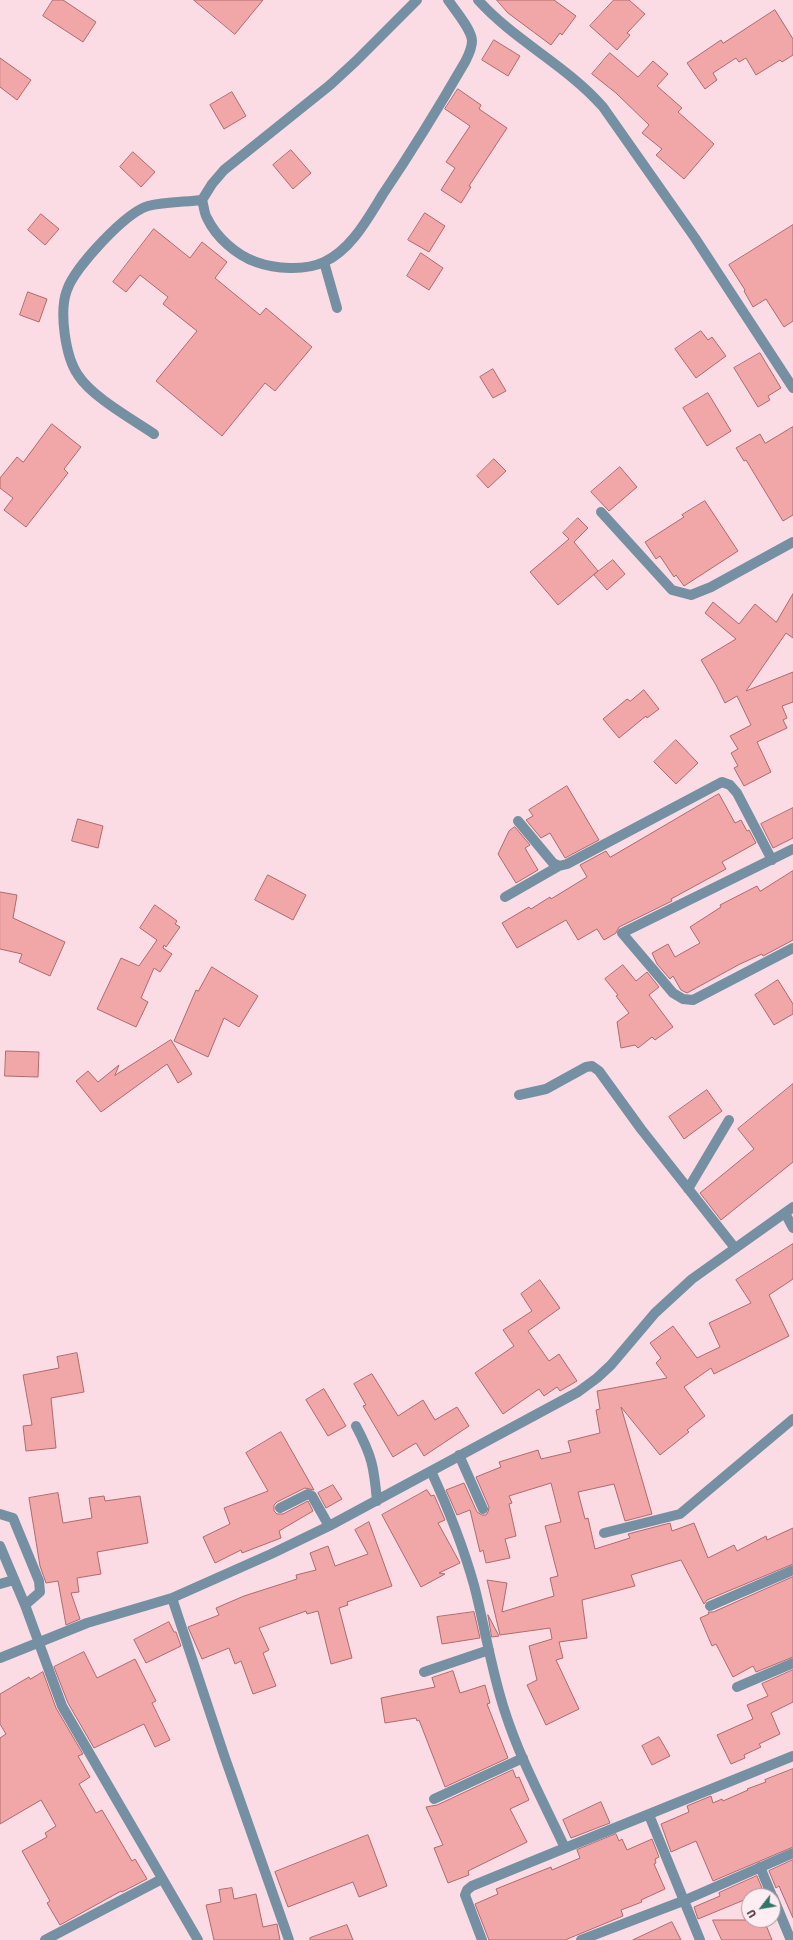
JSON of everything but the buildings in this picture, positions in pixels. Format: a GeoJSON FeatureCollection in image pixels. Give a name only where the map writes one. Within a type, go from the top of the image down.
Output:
{"type":"FeatureCollection","features":[{"type":"Feature","properties":{"kind":"street"},"geometry":{"type":"LineString","coordinates":[[417,0],[330,85],[224,170],[212,184],[202,200],[207,218],[216,233],[228,245],[246,258],[264,265],[302,267],[324,262],[340,251],[356,235],[411,153],[465,62],[471,49],[472,40],[468,30],[448,0]]}},
{"type":"Feature","properties":{"kind":"street"},"geometry":{"type":"LineString","coordinates":[[478,0],[510,30],[568,73],[603,107],[695,238],[793,388]]}},
{"type":"Feature","properties":{"kind":"street"},"geometry":{"type":"LineString","coordinates":[[154,434],[90,389],[77,374],[70,355],[65,333],[64,301],[72,278],[107,237],[128,218],[148,206],[202,200]]}},
{"type":"Feature","properties":{"kind":"street"},"geometry":{"type":"LineString","coordinates":[[324,262],[337,308]]}},
{"type":"Feature","properties":{"kind":"street"},"geometry":{"type":"LineString","coordinates":[[601,512],[672,590],[691,595],[711,587],[793,542]]}},
{"type":"Feature","properties":{"kind":"street"},"geometry":{"type":"LineString","coordinates":[[506,897],[559,866],[567,864],[722,782],[730,786],[737,793],[772,860]]}},
{"type":"Feature","properties":{"kind":"street"},"geometry":{"type":"LineString","coordinates":[[518,821],[553,863],[559,866]]}},
{"type":"Feature","properties":{"kind":"street"},"geometry":{"type":"LineString","coordinates":[[793,849],[622,934],[673,993],[683,1000],[693,1000],[793,948]]}},
{"type":"Feature","properties":{"kind":"street"},"geometry":{"type":"LineString","coordinates":[[519,1095],[546,1089],[586,1067],[592,1066],[599,1071],[636,1123],[735,1248]]}},
{"type":"Feature","properties":{"kind":"street"},"geometry":{"type":"LineString","coordinates":[[688,1189],[729,1120]]}},
{"type":"Feature","properties":{"kind":"street"},"geometry":{"type":"LineString","coordinates":[[0,1658],[87,1623],[172,1598],[271,1554],[377,1501],[459,1455],[578,1392],[611,1365],[655,1313],[692,1279],[789,1210],[793,1228]]}},
{"type":"Feature","properties":{"kind":"street"},"geometry":{"type":"LineString","coordinates":[[604,1533],[680,1514],[793,1419]]}},
{"type":"Feature","properties":{"kind":"street"},"geometry":{"type":"LineString","coordinates":[[356,1426],[369,1449],[377,1501]]}},
{"type":"Feature","properties":{"kind":"street"},"geometry":{"type":"LineString","coordinates":[[459,1455],[483,1509]]}},
{"type":"Feature","properties":{"kind":"street"},"geometry":{"type":"LineString","coordinates":[[431,1471],[461,1544],[474,1585],[505,1712],[523,1758],[565,1848]]}},
{"type":"Feature","properties":{"kind":"street"},"geometry":{"type":"LineString","coordinates":[[280,1508],[308,1494],[312,1496],[329,1526]]}},
{"type":"Feature","properties":{"kind":"street"},"geometry":{"type":"LineString","coordinates":[[0,1514],[13,1518],[39,1581],[40,1592],[25,1605]]}},
{"type":"Feature","properties":{"kind":"street"},"geometry":{"type":"LineString","coordinates":[[0,1546],[25,1605],[38,1644],[62,1706],[198,1940]]}},
{"type":"Feature","properties":{"kind":"street"},"geometry":{"type":"LineString","coordinates":[[710,1606],[793,1570]]}},
{"type":"Feature","properties":{"kind":"street"},"geometry":{"type":"LineString","coordinates":[[0,1584],[14,1580]]}},
{"type":"Feature","properties":{"kind":"street"},"geometry":{"type":"LineString","coordinates":[[172,1598],[224,1755],[289,1940]]}},
{"type":"Feature","properties":{"kind":"street"},"geometry":{"type":"LineString","coordinates":[[424,1672],[489,1650]]}},
{"type":"Feature","properties":{"kind":"street"},"geometry":{"type":"LineString","coordinates":[[737,1687],[793,1663]]}},
{"type":"Feature","properties":{"kind":"street"},"geometry":{"type":"LineString","coordinates":[[482,1940],[465,1895],[467,1890],[565,1848],[793,1756]]}},
{"type":"Feature","properties":{"kind":"street"},"geometry":{"type":"LineString","coordinates":[[434,1799],[523,1758]]}},
{"type":"Feature","properties":{"kind":"street"},"geometry":{"type":"LineString","coordinates":[[649,1815],[700,1940]]}},
{"type":"Feature","properties":{"kind":"street"},"geometry":{"type":"LineString","coordinates":[[581,1940],[683,1901],[793,1853]]}},
{"type":"Feature","properties":{"kind":"street"},"geometry":{"type":"LineString","coordinates":[[760,1867],[769,1888]]}},
{"type":"Feature","properties":{"kind":"street"},"geometry":{"type":"LineString","coordinates":[[45,1940],[162,1879]]}},
{"type":"Feature","properties":{"kind":"street"},"geometry":{"type":"LineString","coordinates":[[781,1916],[790,1938]]}}]}
